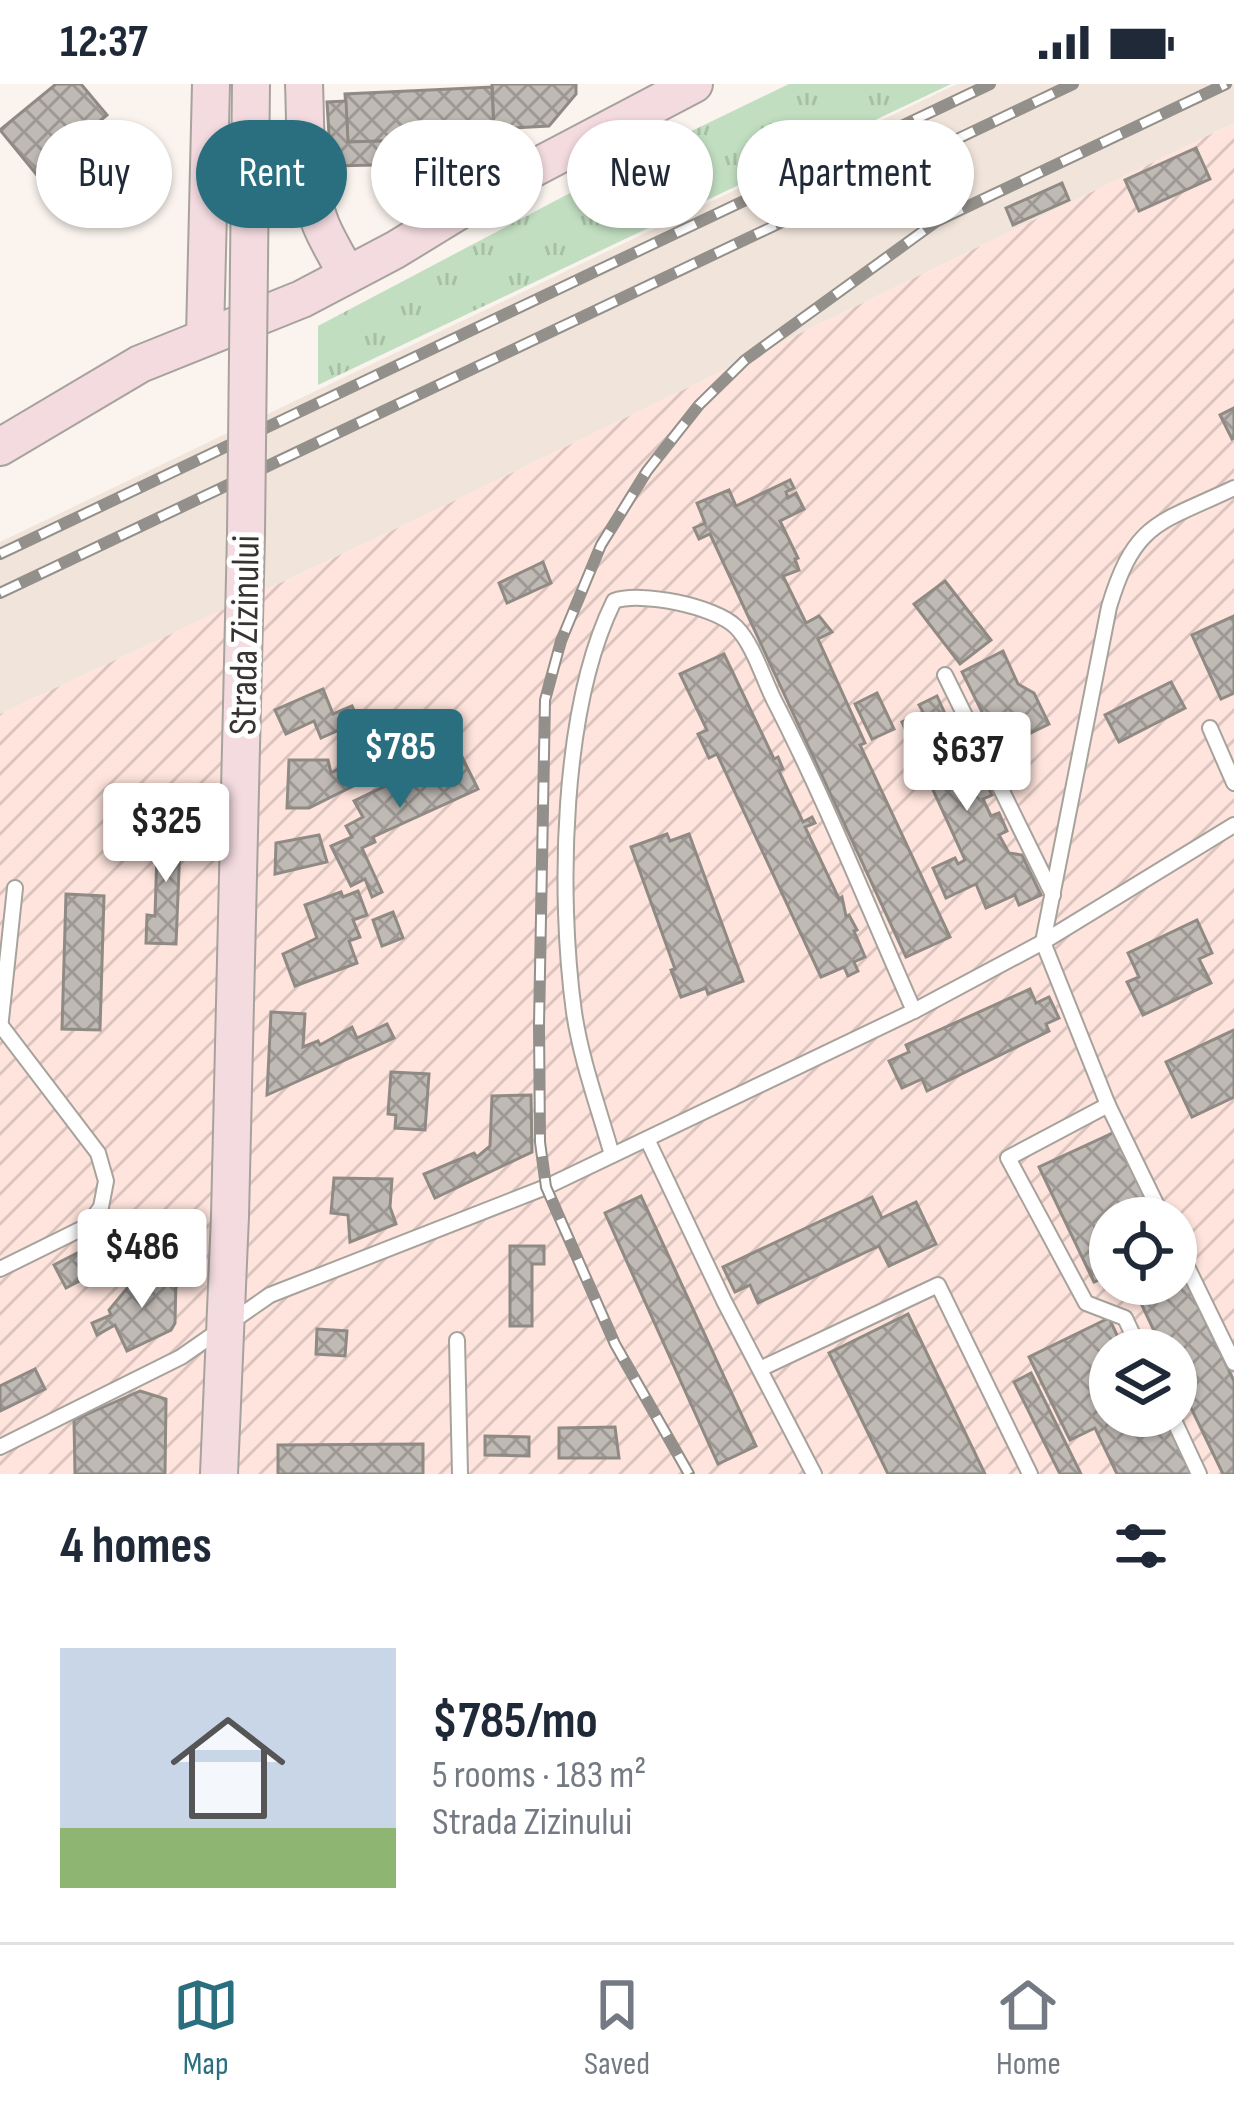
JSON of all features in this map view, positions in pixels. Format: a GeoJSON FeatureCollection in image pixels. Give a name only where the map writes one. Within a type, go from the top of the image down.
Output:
{"type":"FeatureCollection","features":[{"type":"Feature","properties":{"kind":"main road"},"geometry":{"type":"LineString","coordinates":[[205,337],[211,84]]}},
{"type":"Feature","properties":{"kind":"main road","name":"Strada Zizinului"},"geometry":{"type":"LineString","coordinates":[[219,1474],[246,534],[251,84]]}},
{"type":"Feature","properties":{"kind":"main road"},"geometry":{"type":"LineString","coordinates":[[304,84],[313,200],[347,275]]}},
{"type":"Feature","properties":{"kind":"main road"},"geometry":{"type":"LineString","coordinates":[[0,448],[140,364],[302,299],[498,187],[694,84]]}},
{"type":"Feature","properties":{"kind":"lane"},"geometry":{"type":"LineString","coordinates":[[1153,1197],[1108,1105],[1043,942],[1109,607],[1122,563],[1149,528],[1234,488]]}},
{"type":"Feature","properties":{"kind":"lane"},"geometry":{"type":"LineString","coordinates":[[612,1155],[574,1016],[566,922],[568,823],[580,707],[600,629],[614,602],[629,596],[688,606],[719,615],[738,629],[786,722],[914,1011]]}},
{"type":"Feature","properties":{"kind":"lane"},"geometry":{"type":"LineString","coordinates":[[945,675],[1053,895]]}},
{"type":"Feature","properties":{"kind":"lane"},"geometry":{"type":"LineString","coordinates":[[1210,728],[1234,783]]}},
{"type":"Feature","properties":{"kind":"lane"},"geometry":{"type":"LineString","coordinates":[[0,1448],[181,1357],[270,1295],[546,1187],[914,1011],[1043,942],[1234,825]]}},
{"type":"Feature","properties":{"kind":"lane"},"geometry":{"type":"LineString","coordinates":[[0,1269],[87,1226],[101,1207],[106,1181],[98,1153],[1,1028],[15,888]]}},
{"type":"Feature","properties":{"kind":"lane"},"geometry":{"type":"LineString","coordinates":[[1108,1105],[1008,1157],[1086,1303],[1125,1318],[1130,1329]]}},
{"type":"Feature","properties":{"kind":"lane"},"geometry":{"type":"LineString","coordinates":[[646,1138],[814,1474]]}},
{"type":"Feature","properties":{"kind":"lane"},"geometry":{"type":"LineString","coordinates":[[760,1369],[938,1285],[1030,1474]]}},
{"type":"Feature","properties":{"kind":"lane"},"geometry":{"type":"LineString","coordinates":[[1197,1287],[1234,1364]]}},
{"type":"Feature","properties":{"kind":"lane"},"geometry":{"type":"LineString","coordinates":[[457,1340],[460,1474]]}},
{"type":"Feature","properties":{"kind":"lane"},"geometry":{"type":"LineString","coordinates":[[1182,1437],[1199,1474]]}},
{"type":"Feature","properties":{"kind":"shaded area"},"geometry":{"type":"Polygon","coordinates":[[[957,84],[1234,84],[1234,123],[421,517],[0,714],[0,542],[656,228],[713,228],[713,201],[737,189],[737,228],[974,228],[974,120],[882,120],[957,84]]]}},
{"type":"Feature","properties":{"kind":"shaded area"},"geometry":{"type":"Polygon","coordinates":[[[1234,123],[1234,1474],[0,1474],[0,714],[421,517],[1234,123]]]}},
{"type":"Feature","properties":{"kind":"green space"},"geometry":{"type":"Polygon","coordinates":[[[789,84],[951,84],[875,120],[737,120],[737,186],[713,197],[713,121],[789,84]]]}},
{"type":"Feature","properties":{"kind":"green space"},"geometry":{"type":"Polygon","coordinates":[[[567,195],[567,228],[648,228],[318,385],[318,326],[504,228],[543,228],[543,207],[567,195]]]}},
{"type":"Feature","properties":{"kind":"building"},"geometry":{"type":"Polygon","coordinates":[[[56,84],[81,84],[107,115],[101,120],[36,120],[36,174],[0,130],[56,84]]]}},
{"type":"Feature","properties":{"kind":"building"},"geometry":{"type":"Polygon","coordinates":[[[492,84],[576,84],[576,94],[549,126],[543,126],[543,120],[494,120],[492,84]]]}},
{"type":"Feature","properties":{"kind":"building"},"geometry":{"type":"Polygon","coordinates":[[[492,87],[493,120],[371,120],[371,141],[348,142],[345,94],[492,87]]]}},
{"type":"Feature","properties":{"kind":"building"},"geometry":{"type":"Polygon","coordinates":[[[346,101],[347,120],[328,120],[327,102],[346,101]]]}},
{"type":"Feature","properties":{"kind":"building"},"geometry":{"type":"Polygon","coordinates":[[[347,122],[348,142],[371,141],[371,165],[347,166],[347,122]]]}},
{"type":"Feature","properties":{"kind":"building"},"geometry":{"type":"Polygon","coordinates":[[[1196,148],[1210,179],[1139,211],[1125,180],[1196,148]]]}},
{"type":"Feature","properties":{"kind":"building"},"geometry":{"type":"Polygon","coordinates":[[[1062,183],[1069,200],[1013,225],[1006,208],[1062,183]]]}},
{"type":"Feature","properties":{"kind":"building"},"geometry":{"type":"Polygon","coordinates":[[[1234,408],[1234,438],[1232,439],[1220,415],[1234,408]]]}},
{"type":"Feature","properties":{"kind":"building"},"geometry":{"type":"Polygon","coordinates":[[[790,480],[794,488],[786,492],[788,498],[796,493],[804,509],[780,521],[799,570],[783,576],[806,623],[819,616],[832,632],[818,639],[865,743],[860,745],[950,937],[906,957],[710,534],[699,539],[694,528],[705,523],[697,503],[729,490],[736,506],[790,480]]]}},
{"type":"Feature","properties":{"kind":"building"},"geometry":{"type":"Polygon","coordinates":[[[543,562],[551,583],[507,603],[499,583],[543,562]]]}},
{"type":"Feature","properties":{"kind":"building"},"geometry":{"type":"Polygon","coordinates":[[[945,581],[991,640],[960,664],[914,604],[945,581]]]}},
{"type":"Feature","properties":{"kind":"building"},"geometry":{"type":"Polygon","coordinates":[[[1234,616],[1234,693],[1221,699],[1192,635],[1234,616]]]}},
{"type":"Feature","properties":{"kind":"building"},"geometry":{"type":"Polygon","coordinates":[[[1003,651],[1018,684],[1034,693],[1049,724],[1000,748],[962,672],[1003,651]]]}},
{"type":"Feature","properties":{"kind":"building"},"geometry":{"type":"Polygon","coordinates":[[[724,654],[774,759],[778,757],[783,769],[779,771],[803,822],[812,817],[815,823],[805,827],[857,930],[865,957],[854,962],[858,971],[848,976],[844,967],[821,977],[717,754],[709,758],[698,734],[707,730],[680,674],[724,654]]]}},
{"type":"Feature","properties":{"kind":"building"},"geometry":{"type":"Polygon","coordinates":[[[1171,682],[1185,708],[1119,742],[1105,715],[1171,682]]]}},
{"type":"Feature","properties":{"kind":"building"},"geometry":{"type":"Polygon","coordinates":[[[323,689],[333,714],[352,706],[359,721],[321,738],[314,721],[286,734],[275,710],[323,689]]]}},
{"type":"Feature","properties":{"kind":"building"},"geometry":{"type":"Polygon","coordinates":[[[877,693],[894,729],[872,739],[855,704],[877,693]]]}},
{"type":"Feature","properties":{"kind":"building"},"geometry":{"type":"Polygon","coordinates":[[[937,696],[957,740],[965,736],[969,745],[961,749],[965,758],[973,755],[992,795],[983,799],[991,816],[999,813],[1007,831],[999,835],[1009,853],[1022,855],[1041,895],[1019,905],[1015,895],[986,908],[976,884],[946,898],[933,868],[955,858],[958,864],[965,860],[902,722],[923,712],[919,705],[937,696]]]}},
{"type":"Feature","properties":{"kind":"building"},"geometry":{"type":"Polygon","coordinates":[[[372,750],[383,771],[309,808],[287,808],[289,760],[328,760],[331,773],[372,750]]]}},
{"type":"Feature","properties":{"kind":"building"},"geometry":{"type":"Polygon","coordinates":[[[459,751],[478,789],[373,837],[375,842],[362,848],[382,892],[372,897],[365,879],[351,886],[331,846],[352,837],[346,826],[363,817],[354,801],[459,751]]]}},
{"type":"Feature","properties":{"kind":"building"},"geometry":{"type":"Polygon","coordinates":[[[158,820],[181,821],[176,944],[146,943],[147,915],[155,916],[158,820]]]}},
{"type":"Feature","properties":{"kind":"building"},"geometry":{"type":"Polygon","coordinates":[[[667,834],[670,841],[689,834],[743,981],[708,994],[706,988],[681,997],[631,847],[667,834]]]}},
{"type":"Feature","properties":{"kind":"building"},"geometry":{"type":"Polygon","coordinates":[[[319,835],[327,862],[275,874],[276,843],[319,835]]]}},
{"type":"Feature","properties":{"kind":"building"},"geometry":{"type":"Polygon","coordinates":[[[358,891],[367,915],[353,920],[360,937],[349,941],[357,963],[295,986],[283,954],[317,938],[305,905],[358,891]]]}},
{"type":"Feature","properties":{"kind":"building"},"geometry":{"type":"Polygon","coordinates":[[[66,894],[104,896],[100,1030],[62,1029],[66,894]]]}},
{"type":"Feature","properties":{"kind":"building"},"geometry":{"type":"Polygon","coordinates":[[[393,912],[403,938],[382,946],[373,920],[393,912]]]}},
{"type":"Feature","properties":{"kind":"building"},"geometry":{"type":"Polygon","coordinates":[[[1197,920],[1212,953],[1199,959],[1211,983],[1143,1015],[1127,982],[1139,977],[1128,953],[1197,920]]]}},
{"type":"Feature","properties":{"kind":"building"},"geometry":{"type":"Polygon","coordinates":[[[1030,989],[1036,1003],[1049,997],[1059,1018],[1046,1024],[1049,1031],[927,1091],[922,1079],[902,1088],[889,1061],[909,1052],[906,1045],[1030,989]]]}},
{"type":"Feature","properties":{"kind":"building"},"geometry":{"type":"Polygon","coordinates":[[[271,1012],[305,1014],[303,1047],[318,1041],[320,1045],[352,1027],[357,1038],[387,1024],[394,1038],[267,1095],[271,1012]]]}},
{"type":"Feature","properties":{"kind":"building"},"geometry":{"type":"Polygon","coordinates":[[[1234,1030],[1234,1097],[1192,1117],[1166,1062],[1234,1030]]]}},
{"type":"Feature","properties":{"kind":"building"},"geometry":{"type":"Polygon","coordinates":[[[391,1072],[429,1074],[425,1130],[395,1128],[396,1115],[388,1114],[391,1072]]]}},
{"type":"Feature","properties":{"kind":"building"},"geometry":{"type":"Polygon","coordinates":[[[531,1095],[532,1152],[435,1198],[424,1174],[474,1153],[477,1157],[490,1146],[492,1096],[531,1095]]]}},
{"type":"Feature","properties":{"kind":"building"},"geometry":{"type":"Polygon","coordinates":[[[1115,1132],[1146,1197],[1089,1197],[1089,1272],[1039,1167],[1115,1132]]]}},
{"type":"Feature","properties":{"kind":"building"},"geometry":{"type":"Polygon","coordinates":[[[334,1178],[392,1179],[390,1207],[396,1224],[350,1242],[348,1215],[331,1213],[334,1178]]]}},
{"type":"Feature","properties":{"kind":"building"},"geometry":{"type":"Polygon","coordinates":[[[641,1196],[756,1446],[718,1464],[605,1213],[641,1196]]]}},
{"type":"Feature","properties":{"kind":"building"},"geometry":{"type":"Polygon","coordinates":[[[872,1197],[882,1218],[916,1202],[936,1244],[889,1266],[879,1246],[758,1303],[750,1285],[735,1292],[723,1267],[872,1197]]]}},
{"type":"Feature","properties":{"kind":"building"},"geometry":{"type":"Polygon","coordinates":[[[91,1246],[102,1269],[66,1288],[54,1265],[91,1246]]]}},
{"type":"Feature","properties":{"kind":"building"},"geometry":{"type":"Polygon","coordinates":[[[510,1246],[544,1246],[544,1264],[532,1264],[532,1326],[510,1326],[510,1246]]]}},
{"type":"Feature","properties":{"kind":"building"},"geometry":{"type":"Polygon","coordinates":[[[129,1278],[176,1278],[175,1323],[171,1330],[127,1351],[115,1325],[97,1335],[92,1323],[111,1315],[109,1310],[129,1286],[129,1278]]]}},
{"type":"Feature","properties":{"kind":"building"},"geometry":{"type":"Polygon","coordinates":[[[1197,1304],[1234,1381],[1234,1474],[1223,1474],[1197,1420],[1197,1329],[1153,1329],[1142,1305],[1197,1304]]]}},
{"type":"Feature","properties":{"kind":"building"},"geometry":{"type":"Polygon","coordinates":[[[908,1314],[985,1474],[888,1474],[829,1353],[908,1314]]]}},
{"type":"Feature","properties":{"kind":"building"},"geometry":{"type":"Polygon","coordinates":[[[1109,1318],[1114,1329],[1089,1329],[1089,1431],[1070,1440],[1029,1357],[1109,1318]]]}},
{"type":"Feature","properties":{"kind":"building"},"geometry":{"type":"Polygon","coordinates":[[[317,1329],[347,1331],[345,1356],[316,1354],[317,1329]]]}},
{"type":"Feature","properties":{"kind":"building"},"geometry":{"type":"Polygon","coordinates":[[[35,1369],[45,1389],[0,1411],[0,1386],[35,1369]]]}},
{"type":"Feature","properties":{"kind":"building"},"geometry":{"type":"Polygon","coordinates":[[[1031,1373],[1081,1474],[1060,1474],[1014,1382],[1031,1373]]]}},
{"type":"Feature","properties":{"kind":"building"},"geometry":{"type":"Polygon","coordinates":[[[140,1391],[166,1399],[165,1474],[75,1474],[74,1420],[140,1391]]]}},
{"type":"Feature","properties":{"kind":"building"},"geometry":{"type":"Polygon","coordinates":[[[615,1427],[619,1458],[559,1458],[559,1428],[615,1427]]]}},
{"type":"Feature","properties":{"kind":"building"},"geometry":{"type":"Polygon","coordinates":[[[485,1436],[529,1437],[529,1456],[485,1455],[485,1436]]]}},
{"type":"Feature","properties":{"kind":"building"},"geometry":{"type":"Polygon","coordinates":[[[1099,1437],[1174,1437],[1192,1474],[1117,1474],[1099,1437]]]}},
{"type":"Feature","properties":{"kind":"building"},"geometry":{"type":"Polygon","coordinates":[[[423,1444],[423,1474],[278,1474],[278,1445],[423,1444]]]}},
{"type":"Feature","properties":{"kind":"railway"},"geometry":{"type":"LineString","coordinates":[[0,554],[990,84]]}},
{"type":"Feature","properties":{"kind":"railway"},"geometry":{"type":"LineString","coordinates":[[0,593],[1073,84]]}},
{"type":"Feature","properties":{"kind":"railway"},"geometry":{"type":"LineString","coordinates":[[689,1474],[615,1344],[546,1187],[540,1142],[539,1025],[545,700],[561,641],[601,545],[647,471],[699,405],[745,360],[937,221],[1226,84]]}}]}
